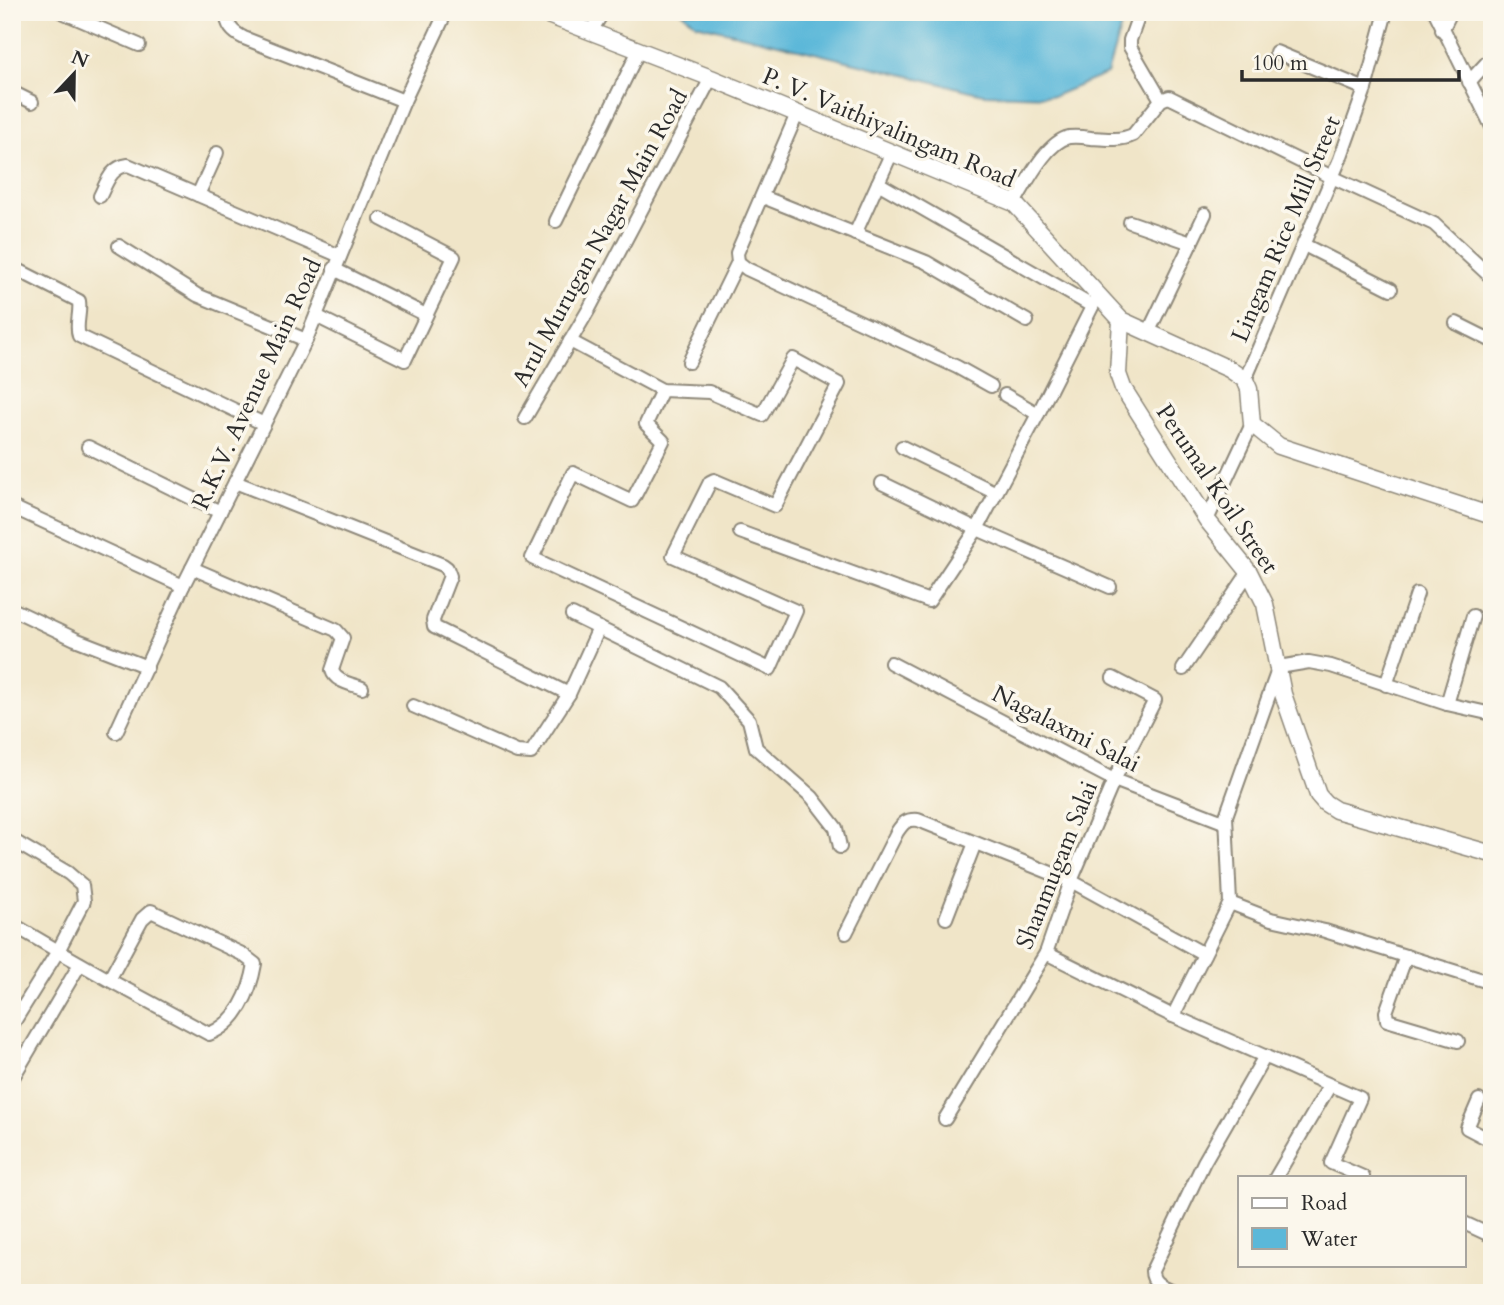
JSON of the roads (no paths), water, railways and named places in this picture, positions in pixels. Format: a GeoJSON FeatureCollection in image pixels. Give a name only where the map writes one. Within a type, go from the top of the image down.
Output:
{"type":"FeatureCollection","features":[{"type":"Feature","properties":{"kind":"street"},"geometry":{"type":"LineString","coordinates":[[62,12],[139,46]]}},
{"type":"Feature","properties":{"kind":"street"},"geometry":{"type":"LineString","coordinates":[[226,12],[227,22],[234,33],[244,38],[404,101]]}},
{"type":"Feature","properties":{"kind":"street","name":"R.K.V. Avenue Main Road"},"geometry":{"type":"LineString","coordinates":[[116,732],[183,586],[306,340],[404,101],[446,12]]}},
{"type":"Feature","properties":{"kind":"street","name":"P. V. Vaithiyalingam Road"},"geometry":{"type":"LineString","coordinates":[[540,12],[711,78],[1014,203],[1095,301],[1121,320],[1229,369],[1245,380]]}},
{"type":"Feature","properties":{"kind":"street"},"geometry":{"type":"LineString","coordinates":[[590,31],[603,12]]}},
{"type":"Feature","properties":{"kind":"street"},"geometry":{"type":"LineString","coordinates":[[1140,12],[1130,47],[1161,100]]}},
{"type":"Feature","properties":{"kind":"street","name":"Lingam Rice Mill Street"},"geometry":{"type":"LineString","coordinates":[[1245,380],[1332,177],[1365,89],[1386,12]]}},
{"type":"Feature","properties":{"kind":"street"},"geometry":{"type":"LineString","coordinates":[[1435,12],[1492,127]]}},
{"type":"Feature","properties":{"kind":"street"},"geometry":{"type":"LineString","coordinates":[[1442,30],[1451,12]]}},
{"type":"Feature","properties":{"kind":"street"},"geometry":{"type":"LineString","coordinates":[[556,221],[639,50]]}},
{"type":"Feature","properties":{"kind":"street"},"geometry":{"type":"LineString","coordinates":[[1276,52],[1365,89]]}},
{"type":"Feature","properties":{"kind":"street"},"geometry":{"type":"LineString","coordinates":[[1469,82],[1492,57]]}},
{"type":"Feature","properties":{"kind":"street","name":"Arul Murugan Nagar Main Road"},"geometry":{"type":"LineString","coordinates":[[525,418],[570,341],[711,78]]}},
{"type":"Feature","properties":{"kind":"street"},"geometry":{"type":"LineString","coordinates":[[12,92],[32,102]]}},
{"type":"Feature","properties":{"kind":"street"},"geometry":{"type":"LineString","coordinates":[[1014,203],[1049,149],[1060,141],[1070,137],[1127,138],[1133,135],[1161,100],[1170,97],[1434,224],[1492,278]]}},
{"type":"Feature","properties":{"kind":"street"},"geometry":{"type":"LineString","coordinates":[[689,362],[738,262],[737,253],[797,114]]}},
{"type":"Feature","properties":{"kind":"street"},"geometry":{"type":"LineString","coordinates":[[855,234],[892,152]]}},
{"type":"Feature","properties":{"kind":"street"},"geometry":{"type":"LineString","coordinates":[[198,195],[217,153]]}},
{"type":"Feature","properties":{"kind":"street"},"geometry":{"type":"LineString","coordinates":[[100,196],[112,172],[128,165],[340,256]]}},
{"type":"Feature","properties":{"kind":"street"},"geometry":{"type":"LineString","coordinates":[[740,532],[929,601],[977,529],[1095,301],[877,183]]}},
{"type":"Feature","properties":{"kind":"street"},"geometry":{"type":"LineString","coordinates":[[763,197],[926,262],[1027,321]]}},
{"type":"Feature","properties":{"kind":"street"},"geometry":{"type":"LineString","coordinates":[[1148,333],[1205,214]]}},
{"type":"Feature","properties":{"kind":"street"},"geometry":{"type":"LineString","coordinates":[[316,316],[405,359],[454,257],[381,219]]}},
{"type":"Feature","properties":{"kind":"street"},"geometry":{"type":"LineString","coordinates":[[1130,222],[1191,243]]}},
{"type":"Feature","properties":{"kind":"street"},"geometry":{"type":"LineString","coordinates":[[1304,245],[1391,289]]}},
{"type":"Feature","properties":{"kind":"street"},"geometry":{"type":"LineString","coordinates":[[119,246],[197,295],[306,340]]}},
{"type":"Feature","properties":{"kind":"street"},"geometry":{"type":"LineString","coordinates":[[738,262],[747,269],[957,367],[991,386]]}},
{"type":"Feature","properties":{"kind":"street"},"geometry":{"type":"LineString","coordinates":[[12,267],[79,302],[76,329],[79,336],[264,424]]}},
{"type":"Feature","properties":{"kind":"street"},"geometry":{"type":"LineString","coordinates":[[334,269],[426,315]]}},
{"type":"Feature","properties":{"kind":"street","name":"Perumal Koil Street"},"geometry":{"type":"LineString","coordinates":[[1121,320],[1118,374],[1120,382],[1207,520],[1249,572],[1265,604],[1283,694],[1318,795],[1336,810],[1492,854]]}},
{"type":"Feature","properties":{"kind":"street"},"geometry":{"type":"LineString","coordinates":[[1456,323],[1492,341]]}},
{"type":"Feature","properties":{"kind":"street"},"geometry":{"type":"LineString","coordinates":[[570,341],[662,390],[709,392],[762,415],[793,359],[839,384],[775,506],[714,480],[710,482],[673,556],[796,611],[770,669],[532,558],[573,473],[632,501],[663,441],[646,424],[662,390]]}},
{"type":"Feature","properties":{"kind":"street"},"geometry":{"type":"LineString","coordinates":[[1207,520],[1252,424],[1249,389],[1245,380]]}},
{"type":"Feature","properties":{"kind":"street"},"geometry":{"type":"LineString","coordinates":[[1005,395],[1038,414]]}},
{"type":"Feature","properties":{"kind":"street"},"geometry":{"type":"LineString","coordinates":[[1252,424],[1279,446],[1489,515],[1492,495]]}},
{"type":"Feature","properties":{"kind":"street"},"geometry":{"type":"LineString","coordinates":[[88,447],[220,512]]}},
{"type":"Feature","properties":{"kind":"street"},"geometry":{"type":"LineString","coordinates":[[902,447],[995,492]]}},
{"type":"Feature","properties":{"kind":"street"},"geometry":{"type":"LineString","coordinates":[[235,482],[443,565],[450,576],[433,620],[434,627],[569,694]]}},
{"type":"Feature","properties":{"kind":"street"},"geometry":{"type":"LineString","coordinates":[[882,483],[977,529],[1110,587]]}},
{"type":"Feature","properties":{"kind":"street"},"geometry":{"type":"LineString","coordinates":[[12,507],[183,586]]}},
{"type":"Feature","properties":{"kind":"street"},"geometry":{"type":"LineString","coordinates":[[192,568],[336,630],[343,638],[332,674],[335,678],[362,688]]}},
{"type":"Feature","properties":{"kind":"street"},"geometry":{"type":"LineString","coordinates":[[1183,670],[1249,572]]}},
{"type":"Feature","properties":{"kind":"street"},"geometry":{"type":"LineString","coordinates":[[1386,685],[1417,594]]}},
{"type":"Feature","properties":{"kind":"street"},"geometry":{"type":"LineString","coordinates":[[12,610],[75,639],[147,667]]}},
{"type":"Feature","properties":{"kind":"street"},"geometry":{"type":"LineString","coordinates":[[572,615],[719,687],[749,720],[757,748],[812,797],[836,828],[840,848]]}},
{"type":"Feature","properties":{"kind":"street"},"geometry":{"type":"LineString","coordinates":[[1447,704],[1473,616]]}},
{"type":"Feature","properties":{"kind":"street"},"geometry":{"type":"LineString","coordinates":[[413,706],[526,754],[536,749],[569,694],[599,628]]}},
{"type":"Feature","properties":{"kind":"street"},"geometry":{"type":"LineString","coordinates":[[1173,1016],[1230,902],[1226,816],[1279,667],[1309,662],[1331,666],[1447,704],[1492,714]]}},
{"type":"Feature","properties":{"kind":"street","name":"Nagalaxmi Salai"},"geometry":{"type":"LineString","coordinates":[[891,663],[1114,780],[1226,823]]}},
{"type":"Feature","properties":{"kind":"street","name":"Shanmugam Salai"},"geometry":{"type":"LineString","coordinates":[[945,1119],[1046,953],[1071,881],[1114,780],[1155,700],[1113,678]]}},
{"type":"Feature","properties":{"kind":"street"},"geometry":{"type":"LineString","coordinates":[[846,933],[904,822],[910,819],[1071,881],[1204,954]]}},
{"type":"Feature","properties":{"kind":"street"},"geometry":{"type":"LineString","coordinates":[[12,840],[68,873],[82,885],[85,901],[12,1025]]}},
{"type":"Feature","properties":{"kind":"street"},"geometry":{"type":"LineString","coordinates":[[946,918],[975,844]]}},
{"type":"Feature","properties":{"kind":"street"},"geometry":{"type":"LineString","coordinates":[[1230,902],[1271,919],[1325,932],[1492,983]]}},
{"type":"Feature","properties":{"kind":"street"},"geometry":{"type":"LineString","coordinates":[[12,924],[109,981],[209,1034],[223,1028],[234,1018],[252,980],[255,964],[242,954],[151,911],[142,919],[109,981]]}},
{"type":"Feature","properties":{"kind":"street"},"geometry":{"type":"LineString","coordinates":[[1046,953],[1173,1016],[1360,1098],[1331,1163],[1361,1176]]}},
{"type":"Feature","properties":{"kind":"street"},"geometry":{"type":"LineString","coordinates":[[1406,956],[1386,1012],[1387,1020],[1458,1041]]}},
{"type":"Feature","properties":{"kind":"street"},"geometry":{"type":"LineString","coordinates":[[12,1079],[80,964]]}},
{"type":"Feature","properties":{"kind":"street"},"geometry":{"type":"LineString","coordinates":[[1178,1293],[1160,1286],[1152,1271],[1204,1162],[1265,1056]]}},
{"type":"Feature","properties":{"kind":"street"},"geometry":{"type":"LineString","coordinates":[[1277,1176],[1330,1084]]}},
{"type":"Feature","properties":{"kind":"street"},"geometry":{"type":"LineString","coordinates":[[1479,1100],[1467,1128],[1492,1141]]}},
{"type":"Feature","properties":{"kind":"street"},"geometry":{"type":"LineString","coordinates":[[1466,1224],[1492,1236]]}},
{"type":"Feature","properties":{"kind":"water"},"geometry":{"type":"Polygon","coordinates":[[[682,12],[1125,12],[1107,74],[1054,96],[983,94],[696,24],[682,12]]]}}]}
